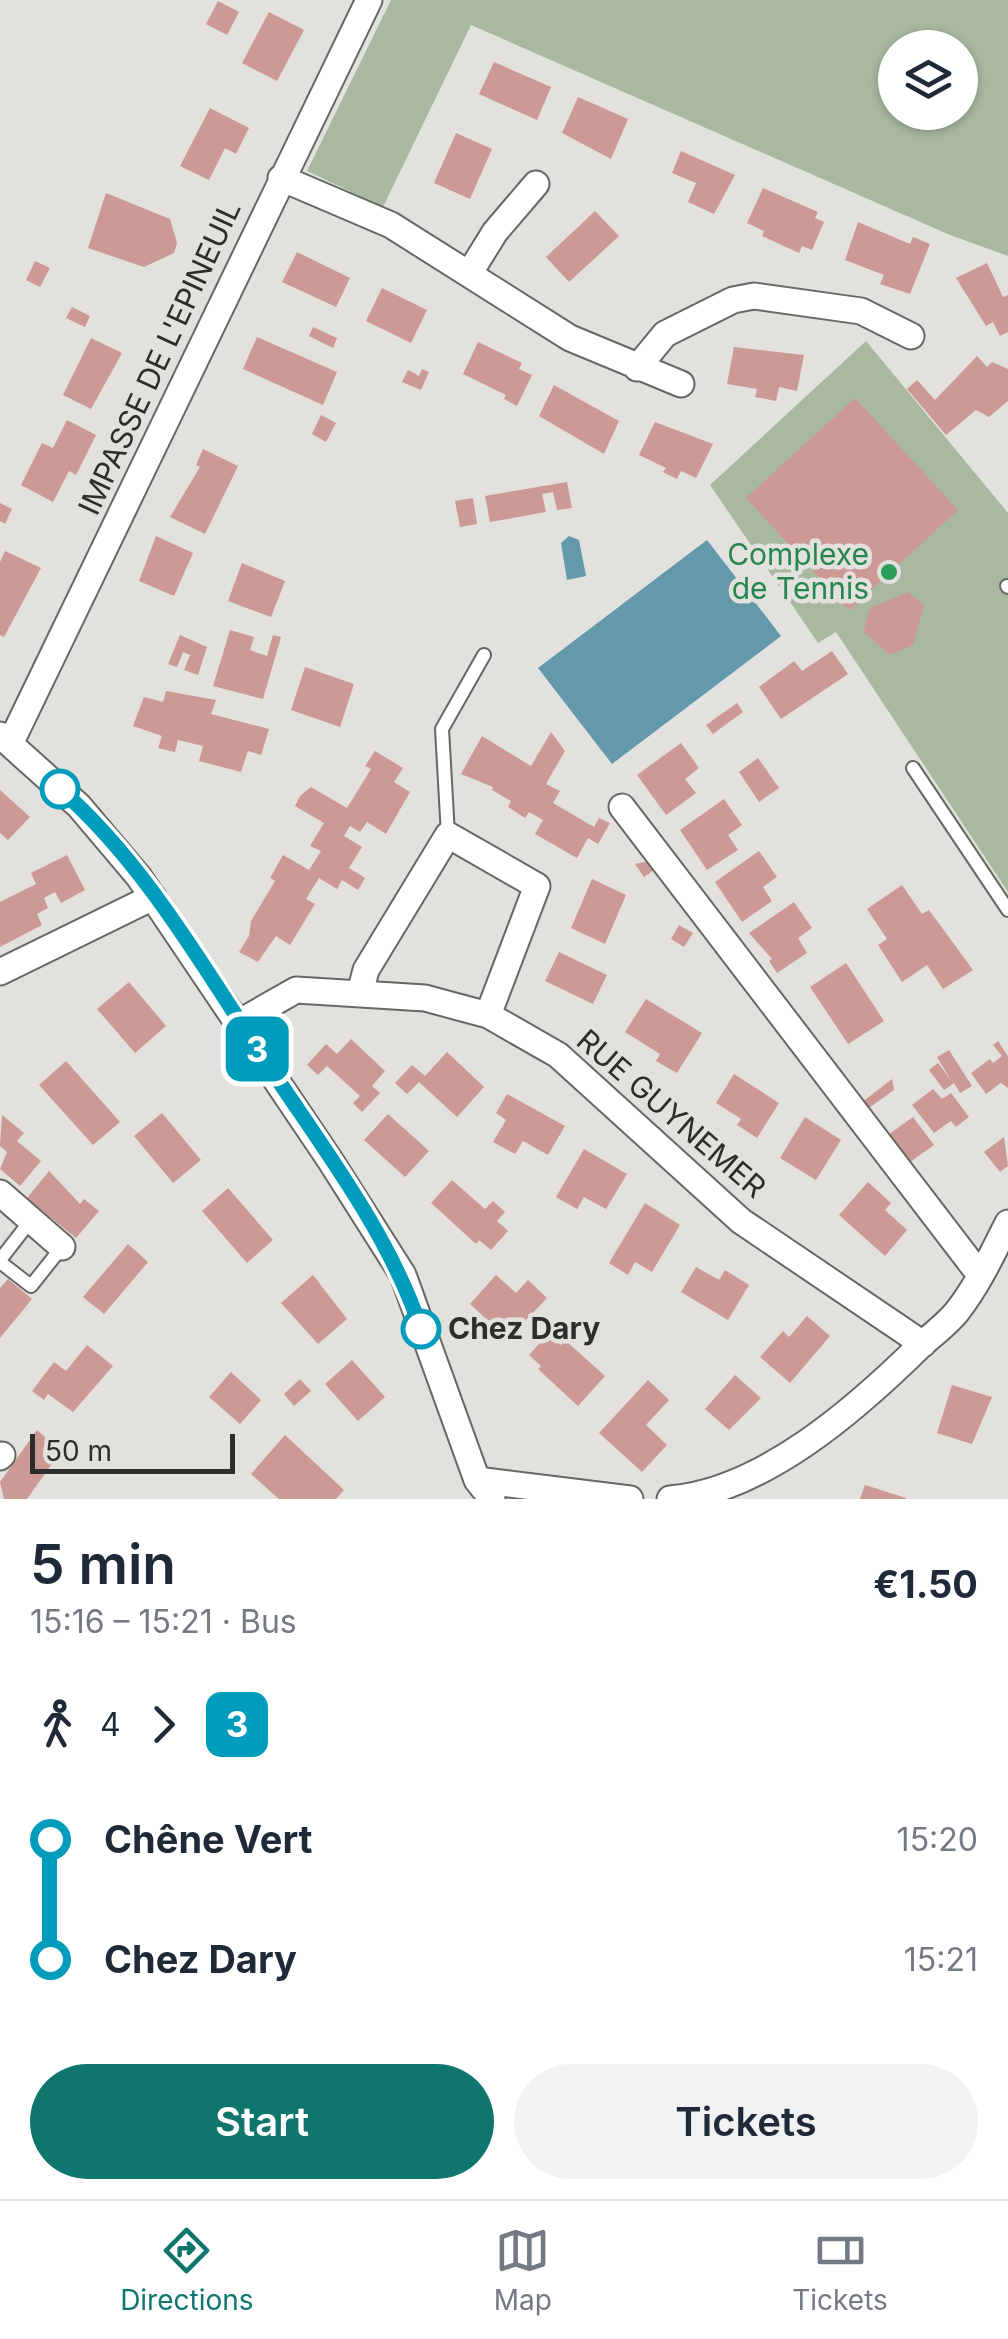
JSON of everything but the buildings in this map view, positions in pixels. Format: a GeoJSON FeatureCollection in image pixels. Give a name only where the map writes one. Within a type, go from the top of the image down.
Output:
{"type":"FeatureCollection","features":[{"type":"Feature","properties":{"kind":"street","name":"IMPASSE DE L'EPINEUIL"},"geometry":{"type":"LineString","coordinates":[[5,740],[370,0]]}},
{"type":"Feature","properties":{"kind":"street"},"geometry":{"type":"LineString","coordinates":[[280,178],[392,225],[570,338],[681,384]]}},
{"type":"Feature","properties":{"kind":"street"},"geometry":{"type":"LineString","coordinates":[[469,274],[495,232],[536,184]]}},
{"type":"Feature","properties":{"kind":"street"},"geometry":{"type":"LineString","coordinates":[[637,368],[665,334],[734,300],[754,296],[861,311],[911,336]]}},
{"type":"Feature","properties":{"kind":"street"},"geometry":{"type":"LineString","coordinates":[[5,740],[79,806],[153,897],[240,1022],[403,1274],[477,1493],[630,1499]]}},
{"type":"Feature","properties":{"kind":"street"},"geometry":{"type":"LineString","coordinates":[[622,808],[980,1275]]}},
{"type":"Feature","properties":{"kind":"street"},"geometry":{"type":"LineString","coordinates":[[360,993],[366,970],[448,835],[537,886],[488,1015]]}},
{"type":"Feature","properties":{"kind":"street"},"geometry":{"type":"LineString","coordinates":[[0,972],[153,897]]}},
{"type":"Feature","properties":{"kind":"street","name":"RUE GUYNEMER"},"geometry":{"type":"LineString","coordinates":[[240,1022],[296,990],[425,998],[488,1015],[558,1056],[742,1221],[923,1344]]}},
{"type":"Feature","properties":{"kind":"street"},"geometry":{"type":"LineString","coordinates":[[0,1194],[62,1247]]}},
{"type":"Feature","properties":{"kind":"street"},"geometry":{"type":"LineString","coordinates":[[670,1499],[688,1498],[760,1470],[796,1450],[884,1382],[958,1311],[1008,1223]]}},
{"type":"Feature","properties":{"kind":"lane"},"geometry":{"type":"LineString","coordinates":[[448,835],[442,729],[484,655]]}},
{"type":"Feature","properties":{"kind":"lane"},"geometry":{"type":"LineString","coordinates":[[914,768],[1008,910]]}},
{"type":"Feature","properties":{"kind":"lane"},"geometry":{"type":"LineString","coordinates":[[31,1220],[0,1261],[31,1286],[62,1247]]}},
{"type":"Feature","properties":{"kind":"green space"},"geometry":{"type":"Polygon","coordinates":[[[391,0],[1008,0],[1008,256],[950,235],[471,25],[383,207],[307,171],[391,0]]]}},
{"type":"Feature","properties":{"kind":"green space","name":"Complexe de Tennis"},"geometry":{"type":"Polygon","coordinates":[[[866,341],[1008,513],[1008,892],[836,632],[818,643],[710,485],[866,341]]]}},
{"type":"Feature","properties":{"kind":"water"},"geometry":{"type":"Polygon","coordinates":[[[569,536],[579,540],[586,576],[567,580],[561,543],[569,536]]]}},
{"type":"Feature","properties":{"kind":"water"},"geometry":{"type":"Polygon","coordinates":[[[707,540],[781,636],[612,764],[538,668],[707,540]]]}},
{"type":"Feature","properties":{"kind":"bus line","name":"3"},"geometry":{"type":"LineString","coordinates":[[60,789],[140,877],[240,1022],[403,1274],[421,1329]]}},
{"type":"Feature","properties":{"kind":"place","name":"Complexe de Tennis"},"geometry":{"type":"Point","coordinates":[889,572]}},
{"type":"Feature","properties":{"kind":"place","name":"Chez Dary"},"geometry":{"type":"Point","coordinates":[421,1329]}}]}
